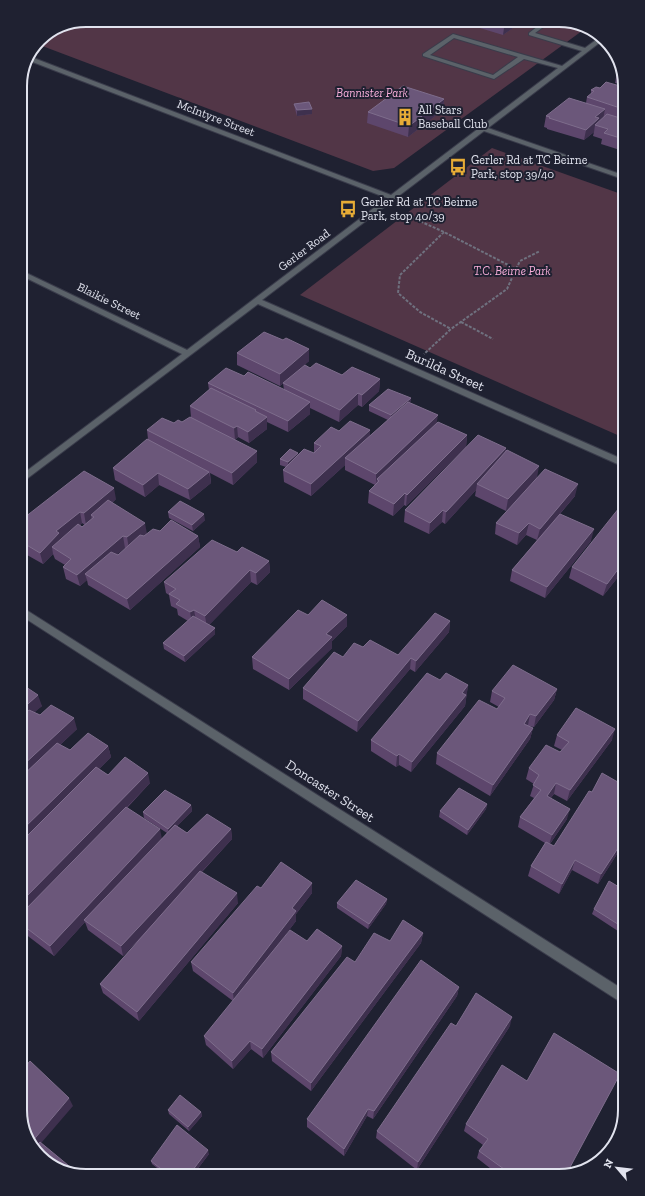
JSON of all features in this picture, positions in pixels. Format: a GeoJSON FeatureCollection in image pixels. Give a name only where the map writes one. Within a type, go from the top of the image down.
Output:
{"type":"FeatureCollection","features":[{"type":"Feature","properties":{"kind":"street"},"geometry":{"type":"LineString","coordinates":[[540,27],[531,34],[586,50]]}},
{"type":"Feature","properties":{"kind":"street"},"geometry":{"type":"LineString","coordinates":[[522,57],[494,77],[425,55],[453,36],[563,68]]}},
{"type":"Feature","properties":{"kind":"street","name":"Gerler Road"},"geometry":{"type":"LineString","coordinates":[[27,476],[598,41]]}},
{"type":"Feature","properties":{"kind":"street","name":"McIntyre Street"},"geometry":{"type":"LineString","coordinates":[[33,60],[392,198]]}},
{"type":"Feature","properties":{"kind":"street"},"geometry":{"type":"LineString","coordinates":[[483,130],[618,175]]}},
{"type":"Feature","properties":{"kind":"street","name":"Blaikie Street"},"geometry":{"type":"LineString","coordinates":[[27,275],[187,353]]}},
{"type":"Feature","properties":{"kind":"street","name":"Burilda Street"},"geometry":{"type":"LineString","coordinates":[[257,301],[618,461]]}},
{"type":"Feature","properties":{"kind":"street","name":"Doncaster Street"},"geometry":{"type":"LineString","coordinates":[[27,614],[618,993]]}},
{"type":"Feature","properties":{"kind":"path"},"geometry":{"type":"LineString","coordinates":[[404,214],[444,232],[516,269]]}},
{"type":"Feature","properties":{"kind":"path"},"geometry":{"type":"LineString","coordinates":[[444,232],[400,275],[398,293],[420,312],[451,329]]}},
{"type":"Feature","properties":{"kind":"path"},"geometry":{"type":"LineString","coordinates":[[409,369],[451,329],[506,289],[520,261],[540,251]]}},
{"type":"Feature","properties":{"kind":"path"},"geometry":{"type":"LineString","coordinates":[[461,322],[493,339]]}},
{"type":"Feature","properties":{"kind":"green space","name":"Bannister Park"},"geometry":{"type":"Polygon","coordinates":[[[86,27],[563,27],[581,31],[394,168],[373,171],[43,46],[57,35],[67,30],[86,27]]]}},
{"type":"Feature","properties":{"kind":"green space","name":"T.C. Beirne Park"},"geometry":{"type":"Polygon","coordinates":[[[492,148],[618,193],[618,435],[300,295],[492,148]]]}},
{"type":"Feature","properties":{"kind":"building"},"geometry":{"type":"Polygon","coordinates":[[[606,82],[618,85],[618,107],[587,97],[594,91],[591,90],[596,87],[600,88],[606,82]]]}},
{"type":"Feature","properties":{"kind":"building"},"geometry":{"type":"Polygon","coordinates":[[[403,86],[444,99],[409,126],[368,112],[403,86]]]}},
{"type":"Feature","properties":{"kind":"building"},"geometry":{"type":"Polygon","coordinates":[[[569,98],[605,109],[595,117],[599,118],[586,130],[546,116],[569,98]]]}},
{"type":"Feature","properties":{"kind":"building"},"geometry":{"type":"Polygon","coordinates":[[[309,102],[312,109],[297,110],[294,104],[309,102]]]}},
{"type":"Feature","properties":{"kind":"building"},"geometry":{"type":"Polygon","coordinates":[[[607,114],[618,117],[618,137],[604,133],[608,129],[595,125],[607,114]]]}},
{"type":"Feature","properties":{"kind":"building"},"geometry":{"type":"Polygon","coordinates":[[[264,332],[283,340],[286,338],[309,349],[280,374],[237,353],[264,332]]]}},
{"type":"Feature","properties":{"kind":"building"},"geometry":{"type":"Polygon","coordinates":[[[316,363],[342,375],[352,367],[380,379],[362,395],[358,393],[340,410],[283,383],[305,365],[310,368],[316,363]]]}},
{"type":"Feature","properties":{"kind":"building"},"geometry":{"type":"Polygon","coordinates":[[[226,368],[244,376],[248,372],[310,402],[288,421],[208,383],[226,368]]]}},
{"type":"Feature","properties":{"kind":"building"},"geometry":{"type":"Polygon","coordinates":[[[211,388],[267,417],[248,432],[237,426],[234,428],[190,406],[211,388]]]}},
{"type":"Feature","properties":{"kind":"building"},"geometry":{"type":"Polygon","coordinates":[[[388,389],[411,398],[391,415],[369,405],[388,389]]]}},
{"type":"Feature","properties":{"kind":"building"},"geometry":{"type":"Polygon","coordinates":[[[408,402],[438,415],[376,474],[345,458],[408,402]]]}},
{"type":"Feature","properties":{"kind":"building"},"geometry":{"type":"Polygon","coordinates":[[[190,417],[257,451],[232,473],[147,430],[162,418],[174,423],[178,420],[182,422],[190,417]]]}},
{"type":"Feature","properties":{"kind":"building"},"geometry":{"type":"Polygon","coordinates":[[[350,421],[370,430],[311,484],[283,470],[304,449],[314,453],[321,446],[314,443],[331,427],[339,431],[350,421]]]}},
{"type":"Feature","properties":{"kind":"building"},"geometry":{"type":"Polygon","coordinates":[[[438,422],[467,435],[407,495],[405,493],[394,504],[369,491],[379,481],[377,479],[438,422]]]}},
{"type":"Feature","properties":{"kind":"building"},"geometry":{"type":"Polygon","coordinates":[[[478,435],[506,448],[446,512],[443,510],[430,523],[405,510],[478,435]]]}},
{"type":"Feature","properties":{"kind":"building"},"geometry":{"type":"Polygon","coordinates":[[[147,439],[209,472],[188,489],[158,473],[143,485],[113,468],[147,439]]]}},
{"type":"Feature","properties":{"kind":"building"},"geometry":{"type":"Polygon","coordinates":[[[290,449],[298,453],[288,462],[280,459],[290,449]]]}},
{"type":"Feature","properties":{"kind":"building"},"geometry":{"type":"Polygon","coordinates":[[[507,450],[539,466],[508,499],[477,484],[507,450]]]}},
{"type":"Feature","properties":{"kind":"building"},"geometry":{"type":"Polygon","coordinates":[[[545,469],[578,484],[540,529],[529,523],[519,533],[496,523],[545,469]]]}},
{"type":"Feature","properties":{"kind":"building"},"geometry":{"type":"Polygon","coordinates":[[[84,471],[114,488],[84,513],[80,512],[56,531],[59,533],[40,553],[27,545],[27,516],[84,471]]]}},
{"type":"Feature","properties":{"kind":"building"},"geometry":{"type":"Polygon","coordinates":[[[108,500],[145,523],[127,537],[123,536],[77,575],[63,567],[71,559],[52,547],[78,524],[82,527],[94,517],[91,515],[108,500]]]}},
{"type":"Feature","properties":{"kind":"building"},"geometry":{"type":"Polygon","coordinates":[[[180,501],[204,514],[192,525],[168,512],[180,501]]]}},
{"type":"Feature","properties":{"kind":"building"},"geometry":{"type":"Polygon","coordinates":[[[618,509],[618,569],[607,584],[572,567],[618,509]]]}},
{"type":"Feature","properties":{"kind":"building"},"geometry":{"type":"Polygon","coordinates":[[[560,514],[594,529],[547,587],[512,570],[560,514]]]}},
{"type":"Feature","properties":{"kind":"building"},"geometry":{"type":"Polygon","coordinates":[[[171,520],[198,536],[127,599],[85,574],[111,552],[118,555],[140,535],[144,536],[153,529],[160,531],[171,520]]]}},
{"type":"Feature","properties":{"kind":"building"},"geometry":{"type":"Polygon","coordinates":[[[212,540],[237,552],[242,547],[269,561],[256,573],[250,570],[205,616],[194,610],[190,612],[176,604],[180,600],[169,594],[176,589],[164,582],[212,540]]]}},
{"type":"Feature","properties":{"kind":"building"},"geometry":{"type":"Polygon","coordinates":[[[322,600],[347,615],[326,634],[332,637],[289,679],[252,657],[298,610],[308,615],[322,600]]]}},
{"type":"Feature","properties":{"kind":"building"},"geometry":{"type":"Polygon","coordinates":[[[435,613],[450,621],[416,661],[411,658],[358,721],[303,688],[334,652],[343,657],[354,643],[363,647],[370,640],[398,655],[435,613]]]}},
{"type":"Feature","properties":{"kind":"building"},"geometry":{"type":"Polygon","coordinates":[[[193,616],[215,628],[184,656],[163,643],[193,616]]]}},
{"type":"Feature","properties":{"kind":"building"},"geometry":{"type":"Polygon","coordinates":[[[513,665],[557,689],[536,716],[530,714],[524,724],[533,728],[493,785],[437,753],[479,700],[497,709],[505,698],[492,691],[513,665]]]}},
{"type":"Feature","properties":{"kind":"building"},"geometry":{"type":"Polygon","coordinates":[[[427,673],[440,680],[446,673],[468,685],[462,693],[466,695],[412,762],[399,754],[397,756],[371,740],[427,673]]]}},
{"type":"Feature","properties":{"kind":"building"},"geometry":{"type":"Polygon","coordinates":[[[27,688],[38,695],[27,705],[27,688]]]}},
{"type":"Feature","properties":{"kind":"building"},"geometry":{"type":"Polygon","coordinates":[[[51,705],[74,718],[27,762],[27,712],[29,710],[40,715],[51,705]]]}},
{"type":"Feature","properties":{"kind":"building"},"geometry":{"type":"Polygon","coordinates":[[[576,708],[615,729],[570,790],[556,783],[547,796],[570,809],[552,835],[520,817],[541,790],[533,785],[539,775],[529,768],[546,745],[560,752],[569,742],[557,735],[576,708]]]}},
{"type":"Feature","properties":{"kind":"building"},"geometry":{"type":"Polygon","coordinates":[[[88,733],[108,746],[27,825],[27,771],[57,743],[70,750],[88,733]]]}},
{"type":"Feature","properties":{"kind":"building"},"geometry":{"type":"Polygon","coordinates":[[[125,757],[148,773],[27,896],[27,836],[96,767],[108,775],[125,757]]]}},
{"type":"Feature","properties":{"kind":"building"},"geometry":{"type":"Polygon","coordinates":[[[602,773],[618,782],[618,848],[601,874],[575,860],[562,884],[531,866],[546,842],[554,846],[589,791],[592,792],[602,773]]]}},
{"type":"Feature","properties":{"kind":"building"},"geometry":{"type":"Polygon","coordinates":[[[459,788],[487,804],[468,830],[440,811],[459,788]]]}},
{"type":"Feature","properties":{"kind":"building"},"geometry":{"type":"Polygon","coordinates":[[[165,790],[191,805],[168,829],[143,812],[165,790]]]}},
{"type":"Feature","properties":{"kind":"building"},"geometry":{"type":"Polygon","coordinates":[[[126,807],[160,829],[50,946],[27,928],[27,908],[126,807]]]}},
{"type":"Feature","properties":{"kind":"building"},"geometry":{"type":"Polygon","coordinates":[[[207,814],[231,829],[121,946],[84,920],[175,825],[187,833],[207,814]]]}},
{"type":"Feature","properties":{"kind":"building"},"geometry":{"type":"Polygon","coordinates":[[[281,862],[312,883],[292,908],[296,911],[233,993],[191,962],[257,886],[261,888],[281,862]]]}},
{"type":"Feature","properties":{"kind":"building"},"geometry":{"type":"Polygon","coordinates":[[[200,871],[237,893],[137,1012],[100,984],[200,871]]]}},
{"type":"Feature","properties":{"kind":"building"},"geometry":{"type":"Polygon","coordinates":[[[356,880],[387,899],[369,924],[337,903],[356,880]]]}},
{"type":"Feature","properties":{"kind":"building"},"geometry":{"type":"Polygon","coordinates":[[[609,881],[618,886],[618,924],[594,909],[609,881]]]}},
{"type":"Feature","properties":{"kind":"building"},"geometry":{"type":"Polygon","coordinates":[[[403,920],[423,933],[311,1083],[271,1052],[347,957],[355,962],[374,933],[390,941],[403,920]]]}},
{"type":"Feature","properties":{"kind":"building"},"geometry":{"type":"Polygon","coordinates":[[[317,929],[342,946],[262,1049],[250,1041],[232,1061],[204,1036],[290,930],[307,941],[317,929]]]}},
{"type":"Feature","properties":{"kind":"building"},"geometry":{"type":"Polygon","coordinates":[[[421,960],[459,987],[374,1111],[368,1109],[344,1149],[307,1119],[421,960]]]}},
{"type":"Feature","properties":{"kind":"building"},"geometry":{"type":"Polygon","coordinates":[[[476,993],[512,1017],[418,1162],[377,1131],[451,1023],[456,1026],[476,993]]]}},
{"type":"Feature","properties":{"kind":"building"},"geometry":{"type":"Polygon","coordinates":[[[554,1033],[618,1073],[618,1078],[570,1168],[504,1169],[479,1151],[488,1139],[466,1124],[502,1065],[527,1081],[554,1033]]]}},
{"type":"Feature","properties":{"kind":"building"},"geometry":{"type":"Polygon","coordinates":[[[30,1061],[69,1098],[35,1139],[31,1133],[28,1121],[27,1065],[30,1061]]]}},
{"type":"Feature","properties":{"kind":"building"},"geometry":{"type":"Polygon","coordinates":[[[180,1095],[201,1112],[188,1127],[168,1110],[180,1095]]]}},
{"type":"Feature","properties":{"kind":"building"},"geometry":{"type":"Polygon","coordinates":[[[177,1125],[208,1150],[194,1169],[161,1169],[151,1161],[177,1125]]]}},
{"type":"Feature","properties":{"kind":"building"},"geometry":{"type":"Polygon","coordinates":[[[40,1142],[70,1167],[53,1159],[44,1152],[38,1144],[40,1142]]]}},
{"type":"Feature","properties":{"kind":"place","name":"All Stars Baseball Club"},"geometry":{"type":"Point","coordinates":[405,117]}},
{"type":"Feature","properties":{"kind":"place","name":"Gerler Rd at TC Beirne Park, stop 39/40"},"geometry":{"type":"Point","coordinates":[458,167]}},
{"type":"Feature","properties":{"kind":"place","name":"Gerler Rd at TC Beirne Park, stop 40/39"},"geometry":{"type":"Point","coordinates":[348,209]}}]}
